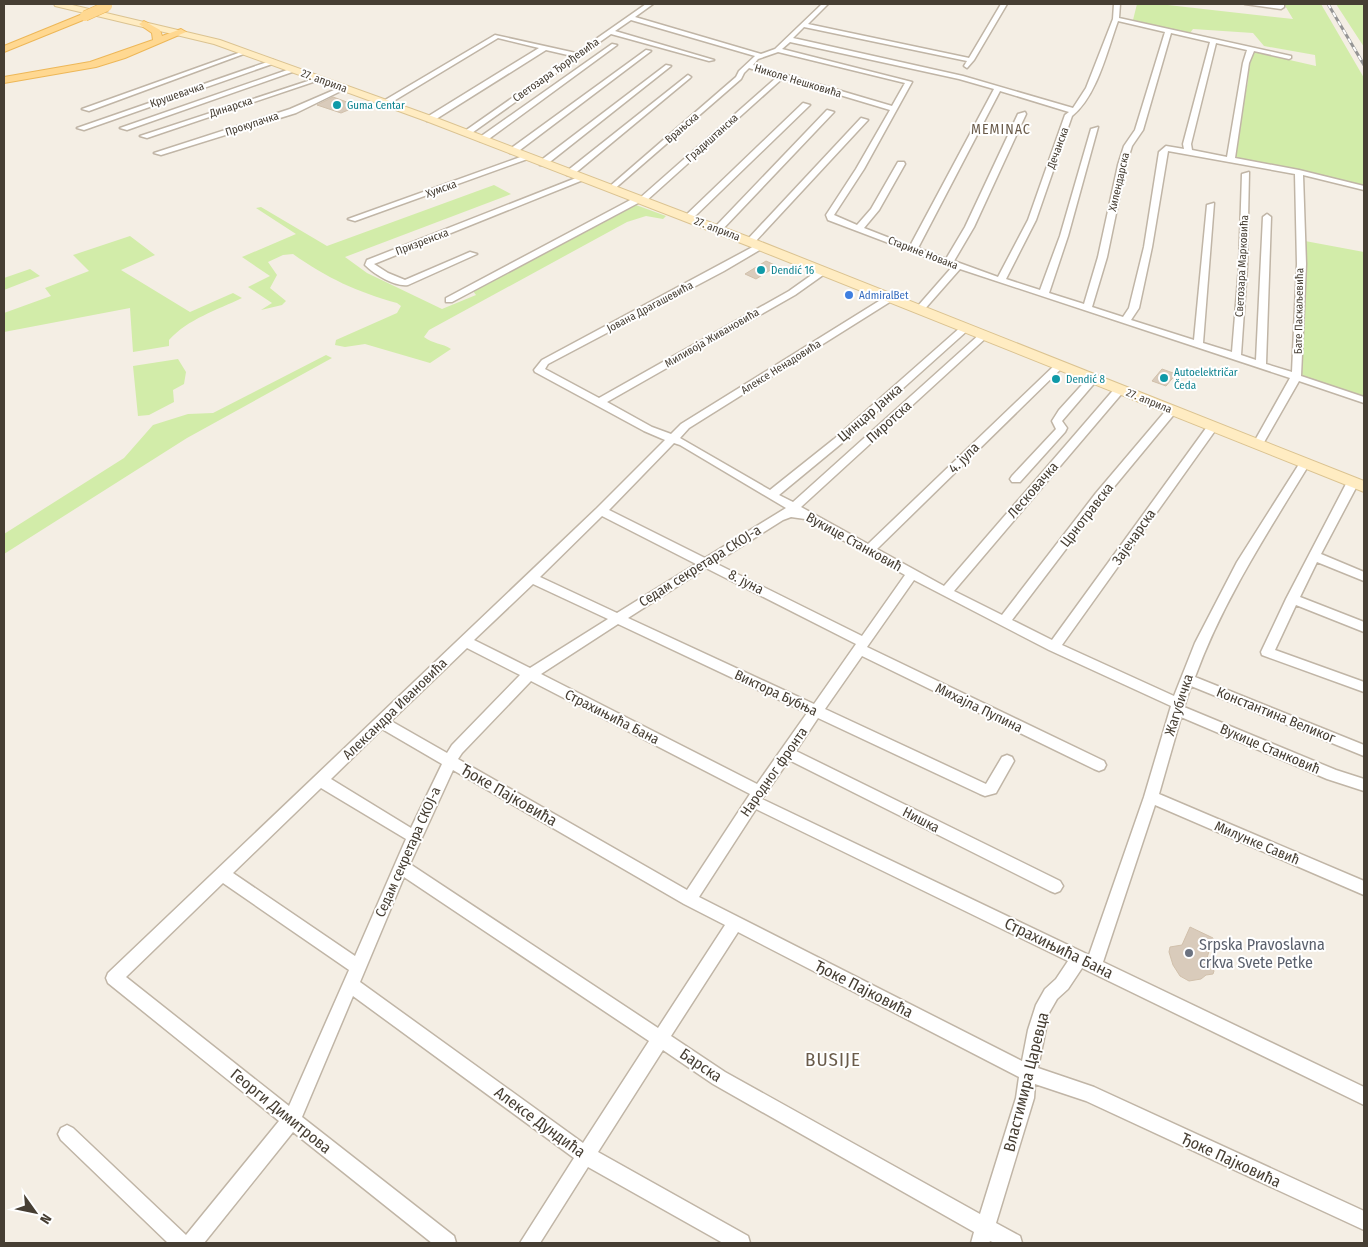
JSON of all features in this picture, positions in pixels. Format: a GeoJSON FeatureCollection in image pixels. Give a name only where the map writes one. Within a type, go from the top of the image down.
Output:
{"type":"FeatureCollection","features":[{"type":"Feature","properties":{"kind":"main road","name":"27. априла"},"geometry":{"type":"LineString","coordinates":[[58,4],[180,32],[246,52],[384,102],[718,229],[1358,484]]}},
{"type":"Feature","properties":{"kind":"main road"},"geometry":{"type":"LineString","coordinates":[[4,49],[110,5]]}},
{"type":"Feature","properties":{"kind":"main road"},"geometry":{"type":"LineString","coordinates":[[144,24],[157,32],[157,39]]}},
{"type":"Feature","properties":{"kind":"main road"},"geometry":{"type":"LineString","coordinates":[[142,48],[157,39],[180,32]]}},
{"type":"Feature","properties":{"kind":"main road"},"geometry":{"type":"LineString","coordinates":[[4,80],[87,66],[142,48],[180,32]]}},
{"type":"Feature","properties":{"kind":"street"},"geometry":{"type":"LineString","coordinates":[[610,32],[650,4]]}},
{"type":"Feature","properties":{"kind":"street","name":"Николе Нешковића"},"geometry":{"type":"LineString","coordinates":[[825,4],[776,50],[752,61],[748,66],[895,109]]}},
{"type":"Feature","properties":{"kind":"street"},"geometry":{"type":"LineString","coordinates":[[961,77],[1004,4]]}},
{"type":"Feature","properties":{"kind":"street","name":"Дечанска"},"geometry":{"type":"LineString","coordinates":[[1001,280],[1032,220],[1069,115],[1079,107],[1090,88],[1116,19],[1117,4]]}},
{"type":"Feature","properties":{"kind":"street"},"geometry":{"type":"LineString","coordinates":[[1248,4],[1282,8],[1281,4]]}},
{"type":"Feature","properties":{"kind":"street"},"geometry":{"type":"LineString","coordinates":[[630,18],[761,56]]}},
{"type":"Feature","properties":{"kind":"street"},"geometry":{"type":"LineString","coordinates":[[1116,19],[1288,58]]}},
{"type":"Feature","properties":{"kind":"street"},"geometry":{"type":"LineString","coordinates":[[802,25],[970,60]]}},
{"type":"Feature","properties":{"kind":"street","name":"Хилендарска"},"geometry":{"type":"LineString","coordinates":[[1087,308],[1102,260],[1123,160],[1129,142],[1139,130],[1169,30]]}},
{"type":"Feature","properties":{"kind":"street","name":"Светозара Ђорђевића"},"geometry":{"type":"LineString","coordinates":[[466,133],[610,32],[711,60]]}},
{"type":"Feature","properties":{"kind":"street"},"geometry":{"type":"LineString","coordinates":[[384,102],[496,36],[576,55]]}},
{"type":"Feature","properties":{"kind":"street"},"geometry":{"type":"LineString","coordinates":[[787,39],[961,77],[1074,111]]}},
{"type":"Feature","properties":{"kind":"street"},"geometry":{"type":"LineString","coordinates":[[1188,150],[1187,144],[1213,41]]}},
{"type":"Feature","properties":{"kind":"street"},"geometry":{"type":"LineString","coordinates":[[482,139],[614,45]]}},
{"type":"Feature","properties":{"kind":"street"},"geometry":{"type":"LineString","coordinates":[[430,119],[546,47]]}},
{"type":"Feature","properties":{"kind":"street"},"geometry":{"type":"LineString","coordinates":[[1231,159],[1230,154],[1250,49]]}},
{"type":"Feature","properties":{"kind":"street","name":"Старине Новака"},"geometry":{"type":"LineString","coordinates":[[776,50],[909,82],[860,169],[830,215],[831,218],[953,265],[1296,377]]}},
{"type":"Feature","properties":{"kind":"street"},"geometry":{"type":"LineString","coordinates":[[513,151],[648,51]]}},
{"type":"Feature","properties":{"kind":"street"},"geometry":{"type":"LineString","coordinates":[[86,109],[246,52]]}},
{"type":"Feature","properties":{"kind":"street","name":"Крушевачка"},"geometry":{"type":"LineString","coordinates":[[81,128],[273,62]]}},
{"type":"Feature","properties":{"kind":"street"},"geometry":{"type":"LineString","coordinates":[[543,162],[668,66]]}},
{"type":"Feature","properties":{"kind":"street","name":"Врањска"},"geometry":{"type":"LineString","coordinates":[[612,189],[739,78],[742,70],[748,66]]}},
{"type":"Feature","properties":{"kind":"street"},"geometry":{"type":"LineString","coordinates":[[124,128],[293,70]]}},
{"type":"Feature","properties":{"kind":"street","name":"Градиштанска"},"geometry":{"type":"LineString","coordinates":[[449,300],[640,200],[782,76]]}},
{"type":"Feature","properties":{"kind":"street"},"geometry":{"type":"LineString","coordinates":[[570,173],[688,77]]}},
{"type":"Feature","properties":{"kind":"street","name":"Динарска"},"geometry":{"type":"LineString","coordinates":[[144,136],[319,79]]}},
{"type":"Feature","properties":{"kind":"street","name":"Прокупачка"},"geometry":{"type":"LineString","coordinates":[[158,153],[293,111],[344,88]]}},
{"type":"Feature","properties":{"kind":"street"},"geometry":{"type":"LineString","coordinates":[[913,249],[998,88]]}},
{"type":"Feature","properties":{"kind":"street"},"geometry":{"type":"LineString","coordinates":[[688,218],[806,105]]}},
{"type":"Feature","properties":{"kind":"street"},"geometry":{"type":"LineString","coordinates":[[718,229],[830,112]]}},
{"type":"Feature","properties":{"kind":"street"},"geometry":{"type":"LineString","coordinates":[[920,309],[953,265],[1010,135],[1022,114]]}},
{"type":"Feature","properties":{"kind":"street","name":"Јована Драгашевића"},"geometry":{"type":"LineString","coordinates":[[540,367],[545,362],[721,269],[755,244],[864,120]]}},
{"type":"Feature","properties":{"kind":"street"},"geometry":{"type":"LineString","coordinates":[[1044,294],[1064,236],[1095,129]]}},
{"type":"Feature","properties":{"kind":"street"},"geometry":{"type":"LineString","coordinates":[[1125,321],[1134,308],[1148,247],[1164,149],[1188,150],[1299,172],[1364,188]]}},
{"type":"Feature","properties":{"kind":"street","name":"Хумска"},"geometry":{"type":"LineString","coordinates":[[352,219],[428,194],[529,157]]}},
{"type":"Feature","properties":{"kind":"street"},"geometry":{"type":"LineString","coordinates":[[859,229],[875,210],[901,164]]}},
{"type":"Feature","properties":{"kind":"street","name":"Бате Паскаљевића"},"geometry":{"type":"LineString","coordinates":[[1296,377],[1300,305],[1301,227],[1299,172]]}},
{"type":"Feature","properties":{"kind":"street","name":"Светозара Марковића"},"geometry":{"type":"LineString","coordinates":[[1236,357],[1243,267],[1246,174]]}},
{"type":"Feature","properties":{"kind":"street","name":"Призренска"},"geometry":{"type":"LineString","coordinates":[[473,254],[407,282],[401,282],[371,268],[369,265],[370,262],[584,178]]}},
{"type":"Feature","properties":{"kind":"street"},"geometry":{"type":"LineString","coordinates":[[1198,344],[1211,205]]}},
{"type":"Feature","properties":{"kind":"street"},"geometry":{"type":"LineString","coordinates":[[1261,365],[1267,218]]}},
{"type":"Feature","properties":{"kind":"street","name":"Миливоја Живановића"},"geometry":{"type":"LineString","coordinates":[[598,402],[792,293],[823,271]]}},
{"type":"Feature","properties":{"kind":"street","name":"Алексе Ненадовића"},"geometry":{"type":"LineString","coordinates":[[674,438],[692,422],[890,298]]}},
{"type":"Feature","properties":{"kind":"street","name":"Цинцар Јанка"},"geometry":{"type":"LineString","coordinates":[[775,498],[966,328]]}},
{"type":"Feature","properties":{"kind":"street","name":"Пиротска"},"geometry":{"type":"LineString","coordinates":[[791,513],[984,335]]}},
{"type":"Feature","properties":{"kind":"street","name":"4. јула"},"geometry":{"type":"LineString","coordinates":[[869,550],[1060,365]]}},
{"type":"Feature","properties":{"kind":"street","name":"Вукице Станковић"},"geometry":{"type":"LineString","coordinates":[[540,367],[541,372],[648,429],[684,443],[775,498],[791,513],[869,550],[1004,622],[1177,707],[1332,775],[1364,785]]}},
{"type":"Feature","properties":{"kind":"street"},"geometry":{"type":"LineString","coordinates":[[1258,444],[1296,377],[1364,400]]}},
{"type":"Feature","properties":{"kind":"street"},"geometry":{"type":"LineString","coordinates":[[1016,479],[1061,430],[1062,428],[1057,421],[1093,378]]}},
{"type":"Feature","properties":{"kind":"street","name":"Лесковачка"},"geometry":{"type":"LineString","coordinates":[[946,592],[1120,389]]}},
{"type":"Feature","properties":{"kind":"street","name":"Црнотравска"},"geometry":{"type":"LineString","coordinates":[[1004,622],[1100,496],[1172,410]]}},
{"type":"Feature","properties":{"kind":"street","name":"Зајечарска"},"geometry":{"type":"LineString","coordinates":[[1054,647],[1213,426]]}},
{"type":"Feature","properties":{"kind":"street","name":"Александра Ивановића"},"geometry":{"type":"LineString","coordinates":[[114,978],[601,511],[674,438]]}},
{"type":"Feature","properties":{"kind":"street","name":"Жагубичка"},"geometry":{"type":"LineString","coordinates":[[1086,962],[1151,797],[1177,707],[1201,643],[1243,562],[1306,463]]}},
{"type":"Feature","properties":{"kind":"street"},"geometry":{"type":"LineString","coordinates":[[1358,484],[1314,556],[1267,652],[1364,687]]}},
{"type":"Feature","properties":{"kind":"street","name":"8. јуна"},"geometry":{"type":"LineString","coordinates":[[601,511],[708,563],[861,646]]}},
{"type":"Feature","properties":{"kind":"street","name":"Седам секретара СКОЈ-а"},"geometry":{"type":"LineString","coordinates":[[192,1243],[292,1119],[414,837],[450,762],[464,742],[530,675],[616,618],[791,513]]}},
{"type":"Feature","properties":{"kind":"street"},"geometry":{"type":"LineString","coordinates":[[1314,556],[1364,576]]}},
{"type":"Feature","properties":{"kind":"street","name":"Народног фронта"},"geometry":{"type":"LineString","coordinates":[[689,898],[756,797],[912,574]]}},
{"type":"Feature","properties":{"kind":"street","name":"Виктора Бубња"},"geometry":{"type":"LineString","coordinates":[[531,578],[987,791],[991,789],[1008,761]]}},
{"type":"Feature","properties":{"kind":"street"},"geometry":{"type":"LineString","coordinates":[[1292,598],[1364,627]]}},
{"type":"Feature","properties":{"kind":"street","name":"Страхињића Бана"},"geometry":{"type":"LineString","coordinates":[[465,642],[756,797],[1086,962],[1364,1096]]}},
{"type":"Feature","properties":{"kind":"street","name":"Михајла Пупина"},"geometry":{"type":"LineString","coordinates":[[861,646],[1099,765]]}},
{"type":"Feature","properties":{"kind":"street","name":"Константина Великог"},"geometry":{"type":"LineString","coordinates":[[1187,679],[1364,751]]}},
{"type":"Feature","properties":{"kind":"street","name":"Ђоке Пајковића"},"geometry":{"type":"LineString","coordinates":[[381,722],[735,923],[1028,1073],[1088,1094],[1364,1221]]}},
{"type":"Feature","properties":{"kind":"street","name":"Нишка"},"geometry":{"type":"LineString","coordinates":[[787,753],[1054,886]]}},
{"type":"Feature","properties":{"kind":"street"},"geometry":{"type":"LineString","coordinates":[[320,780],[414,837]]}},
{"type":"Feature","properties":{"kind":"street","name":"Милунке Савић"},"geometry":{"type":"LineString","coordinates":[[1151,797],[1364,888]]}},
{"type":"Feature","properties":{"kind":"street","name":"Барска"},"geometry":{"type":"LineString","coordinates":[[402,866],[719,1078],[983,1235],[1013,1243]]}},
{"type":"Feature","properties":{"kind":"street"},"geometry":{"type":"LineString","coordinates":[[222,874],[358,967]]}},
{"type":"Feature","properties":{"kind":"street"},"geometry":{"type":"LineString","coordinates":[[529,1243],[735,923]]}},
{"type":"Feature","properties":{"kind":"street","name":"Властимира Царевца"},"geometry":{"type":"LineString","coordinates":[[983,1235],[1025,1098],[1036,1030],[1042,1011],[1051,994],[1086,962]]}},
{"type":"Feature","properties":{"kind":"street","name":"Георги Димитрова"},"geometry":{"type":"LineString","coordinates":[[114,978],[447,1243]]}},
{"type":"Feature","properties":{"kind":"street","name":"Алексе Дундића"},"geometry":{"type":"LineString","coordinates":[[350,985],[585,1155],[741,1243]]}},
{"type":"Feature","properties":{"kind":"street"},"geometry":{"type":"LineString","coordinates":[[66,1134],[181,1243]]}},
{"type":"Feature","properties":{"kind":"green space"},"geometry":{"type":"Polygon","coordinates":[[[1137,4],[1159,4],[1293,19],[1284,4],[1321,4],[1364,78],[1364,186],[1236,158],[1233,155],[1248,81],[1249,63],[1254,52],[1316,66],[1315,55],[1264,46],[1253,33],[1193,29],[1190,33],[1133,20],[1137,4]]]}},
{"type":"Feature","properties":{"kind":"green space"},"geometry":{"type":"Polygon","coordinates":[[[1336,4],[1364,4],[1364,47],[1336,4]]]}},
{"type":"Feature","properties":{"kind":"green space"},"geometry":{"type":"Polygon","coordinates":[[[494,185],[511,194],[345,257],[367,273],[442,309],[476,295],[473,291],[636,205],[666,216],[663,219],[646,216],[627,222],[429,330],[424,337],[451,349],[430,363],[365,344],[345,347],[335,345],[336,340],[397,313],[401,306],[343,283],[293,254],[283,255],[268,262],[277,275],[270,288],[286,301],[282,305],[261,310],[272,303],[248,287],[270,276],[242,257],[296,234],[256,208],[261,207],[327,246],[494,185]]]}},
{"type":"Feature","properties":{"kind":"green space"},"geometry":{"type":"Polygon","coordinates":[[[130,236],[155,255],[121,270],[190,312],[233,293],[242,298],[185,326],[169,340],[169,346],[133,352],[130,308],[4,332],[4,313],[51,296],[45,288],[89,271],[73,255],[130,236]]]}},
{"type":"Feature","properties":{"kind":"green space"},"geometry":{"type":"Polygon","coordinates":[[[1305,241],[1364,252],[1364,398],[1302,377],[1305,241]]]}},
{"type":"Feature","properties":{"kind":"green space"},"geometry":{"type":"Polygon","coordinates":[[[30,269],[40,276],[4,290],[4,278],[30,269]]]}},
{"type":"Feature","properties":{"kind":"green space"},"geometry":{"type":"Polygon","coordinates":[[[326,355],[332,358],[187,438],[4,554],[4,534],[124,458],[153,425],[188,414],[213,413],[326,355]]]}},
{"type":"Feature","properties":{"kind":"green space"},"geometry":{"type":"Polygon","coordinates":[[[178,359],[186,372],[184,384],[173,390],[174,402],[149,415],[138,416],[133,366],[178,359]]]}},
{"type":"Feature","properties":{"kind":"building","name":"Guma Centar"},"geometry":{"type":"Polygon","coordinates":[[[333,97],[358,106],[341,113],[317,105],[333,97]]]}},
{"type":"Feature","properties":{"kind":"building","name":"Dendić 16"},"geometry":{"type":"Polygon","coordinates":[[[766,261],[777,266],[756,279],[745,274],[766,261]]]}},
{"type":"Feature","properties":{"kind":"building","name":"Autoelektričar Čeda"},"geometry":{"type":"Polygon","coordinates":[[[1162,369],[1176,374],[1166,386],[1152,381],[1162,369]]]}},
{"type":"Feature","properties":{"kind":"building","name":"Srpska Pravoslavna crkva Svete Petke"},"geometry":{"type":"Polygon","coordinates":[[[1190,927],[1213,938],[1207,958],[1214,971],[1213,974],[1206,975],[1201,979],[1189,981],[1180,976],[1173,965],[1169,952],[1170,947],[1182,945],[1190,927]]]}},
{"type":"Feature","properties":{"kind":"railway"},"geometry":{"type":"LineString","coordinates":[[1328,4],[1364,65]]}},
{"type":"Feature","properties":{"kind":"place","name":"Guma Centar"},"geometry":{"type":"Point","coordinates":[337,105]}},
{"type":"Feature","properties":{"kind":"place","name":"Dendić 16"},"geometry":{"type":"Point","coordinates":[761,270]}},
{"type":"Feature","properties":{"kind":"place","name":"AdmiralBet"},"geometry":{"type":"Point","coordinates":[849,295]}},
{"type":"Feature","properties":{"kind":"place","name":"Autoelektričar Čeda"},"geometry":{"type":"Point","coordinates":[1164,378]}},
{"type":"Feature","properties":{"kind":"place","name":"Dendić 8"},"geometry":{"type":"Point","coordinates":[1056,379]}},
{"type":"Feature","properties":{"kind":"place","name":"Srpska Pravoslavna crkva Svete Petke"},"geometry":{"type":"Point","coordinates":[1189,953]}},
{"type":"Feature","properties":{"kind":"district","name":"MEMINAC"},"geometry":{"type":"Point","coordinates":[1001,129]}},
{"type":"Feature","properties":{"kind":"district","name":"BUSIJE"},"geometry":{"type":"Point","coordinates":[833,1059]}}]}
